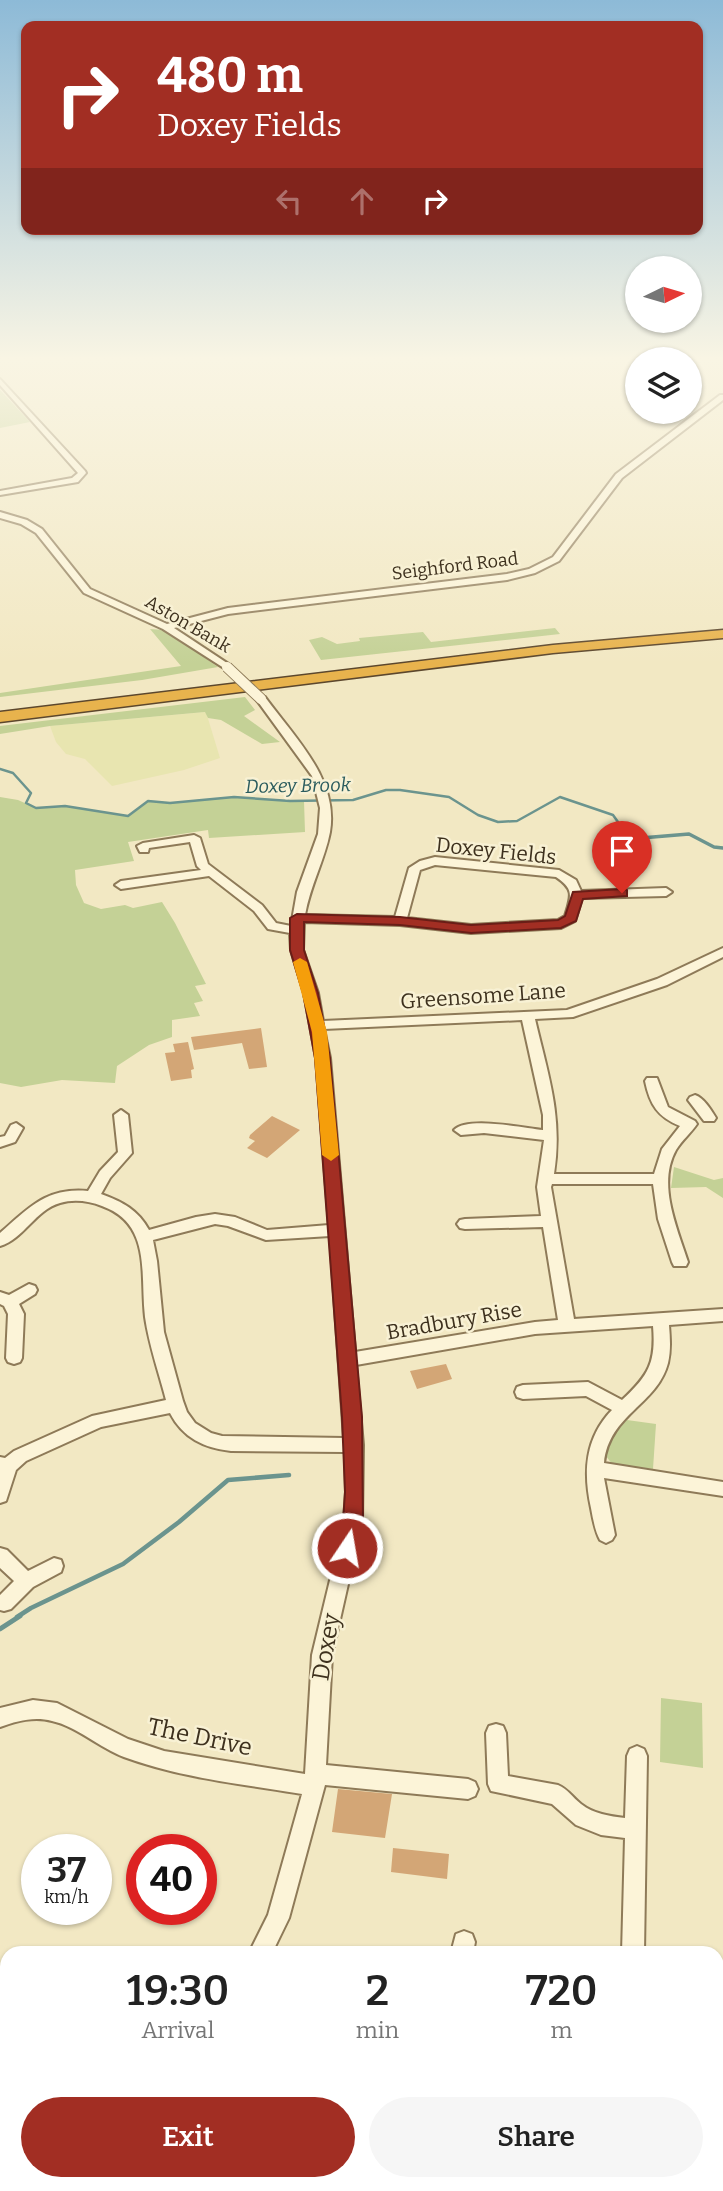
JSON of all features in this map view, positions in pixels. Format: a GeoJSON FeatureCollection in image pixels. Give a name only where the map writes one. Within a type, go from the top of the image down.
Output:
{"type":"FeatureCollection","features":[{"type":"Feature","properties":{"kind":"highway"},"geometry":{"type":"LineString","coordinates":[[0,706],[602,635],[723,625]]}},
{"type":"Feature","properties":{"kind":"highway"},"geometry":{"type":"LineString","coordinates":[[0,717],[553,649],[723,634]]}},
{"type":"Feature","properties":{"kind":"street"},"geometry":{"type":"LineString","coordinates":[[0,493],[75,480],[82,473],[70,459]]}},
{"type":"Feature","properties":{"kind":"street","name":"Seighford Road"},"geometry":{"type":"LineString","coordinates":[[166,627],[228,611],[506,577],[542,568],[563,553],[619,476],[641,459]]}},
{"type":"Feature","properties":{"kind":"street","name":"Aston Bank"},"geometry":{"type":"LineString","coordinates":[[0,515],[11,517],[38,531],[87,591],[166,627],[227,667],[261,699],[317,776],[326,808],[324,834],[303,892],[296,925]]}},
{"type":"Feature","properties":{"kind":"street"},"geometry":{"type":"LineString","coordinates":[[144,849],[143,846],[194,838],[203,866],[258,908],[272,926],[400,921],[471,929],[561,924],[571,918],[578,895],[666,892]]}},
{"type":"Feature","properties":{"kind":"street","name":"Doxey Fields"},"geometry":{"type":"LineString","coordinates":[[400,921],[415,869],[424,863],[435,861],[559,874],[572,883],[578,895]]}},
{"type":"Feature","properties":{"kind":"street"},"geometry":{"type":"LineString","coordinates":[[121,885],[213,872]]}},
{"type":"Feature","properties":{"kind":"street","name":"Doxey"},"geometry":{"type":"LineString","coordinates":[[264,1946],[278,1917],[315,1780],[321,1655],[353,1522],[354,1445],[318,1026],[297,950],[296,925]]}},
{"type":"Feature","properties":{"kind":"street","name":"Greensome Lane"},"geometry":{"type":"LineString","coordinates":[[318,1026],[556,1016],[662,982],[723,952]]}},
{"type":"Feature","properties":{"kind":"street"},"geometry":{"type":"LineString","coordinates":[[528,1017],[550,1115],[551,1136],[545,1178],[548,1221],[567,1325],[723,1315]]}},
{"type":"Feature","properties":{"kind":"street"},"geometry":{"type":"LineString","coordinates":[[652,1081],[656,1102],[667,1116],[691,1124],[674,1141],[662,1161],[660,1180],[666,1219],[680,1262]]}},
{"type":"Feature","properties":{"kind":"street"},"geometry":{"type":"LineString","coordinates":[[695,1100],[709,1118]]}},
{"type":"Feature","properties":{"kind":"street"},"geometry":{"type":"LineString","coordinates":[[92,1196],[105,1175],[125,1153],[121,1115]]}},
{"type":"Feature","properties":{"kind":"street"},"geometry":{"type":"LineString","coordinates":[[0,1142],[10,1139],[16,1128]]}},
{"type":"Feature","properties":{"kind":"street"},"geometry":{"type":"LineString","coordinates":[[461,1130],[484,1128],[551,1136]]}},
{"type":"Feature","properties":{"kind":"street"},"geometry":{"type":"LineString","coordinates":[[545,1178],[660,1180]]}},
{"type":"Feature","properties":{"kind":"street"},"geometry":{"type":"LineString","coordinates":[[0,1241],[30,1213],[50,1201],[71,1196],[92,1196],[121,1209],[139,1225],[149,1245],[153,1315],[175,1405],[186,1424],[201,1437],[213,1441],[294,1446],[354,1445]]}},
{"type":"Feature","properties":{"kind":"street"},"geometry":{"type":"LineString","coordinates":[[145,1237],[215,1219],[229,1221],[266,1235],[336,1230]]}},
{"type":"Feature","properties":{"kind":"street"},"geometry":{"type":"LineString","coordinates":[[465,1224],[548,1221]]}},
{"type":"Feature","properties":{"kind":"street"},"geometry":{"type":"LineString","coordinates":[[14,1358],[16,1314],[5,1300],[29,1290]]}},
{"type":"Feature","properties":{"kind":"street"},"geometry":{"type":"LineString","coordinates":[[606,1535],[595,1469],[596,1457],[603,1434],[623,1408],[646,1389],[659,1370],[664,1343],[660,1319]]}},
{"type":"Feature","properties":{"kind":"street","name":"Bradbury Rise"},"geometry":{"type":"LineString","coordinates":[[347,1360],[510,1331],[567,1325]]}},
{"type":"Feature","properties":{"kind":"street"},"geometry":{"type":"LineString","coordinates":[[523,1392],[588,1389],[623,1408]]}},
{"type":"Feature","properties":{"kind":"street"},"geometry":{"type":"LineString","coordinates":[[0,1496],[4,1465],[20,1456],[98,1421],[175,1405]]}},
{"type":"Feature","properties":{"kind":"street"},"geometry":{"type":"LineString","coordinates":[[595,1469],[723,1489]]}},
{"type":"Feature","properties":{"kind":"street"},"geometry":{"type":"LineString","coordinates":[[0,1556],[26,1581]]}},
{"type":"Feature","properties":{"kind":"street"},"geometry":{"type":"LineString","coordinates":[[4,1603],[26,1581],[54,1566]]}},
{"type":"Feature","properties":{"kind":"street","name":"The Drive"},"geometry":{"type":"LineString","coordinates":[[0,1718],[10,1713],[33,1709],[57,1712],[123,1747],[164,1761],[315,1780],[468,1789]]}},
{"type":"Feature","properties":{"kind":"street"},"geometry":{"type":"LineString","coordinates":[[496,1734],[498,1784],[558,1795],[568,1808],[591,1824],[635,1829]]}},
{"type":"Feature","properties":{"kind":"street"},"geometry":{"type":"LineString","coordinates":[[633,1946],[637,1756]]}},
{"type":"Feature","properties":{"kind":"shaded area"},"geometry":{"type":"Polygon","coordinates":[[[206,712],[220,758],[184,770],[112,786],[85,759],[66,754],[56,742],[50,726],[206,712]]]}},
{"type":"Feature","properties":{"kind":"green space"},"geometry":{"type":"Polygon","coordinates":[[[555,628],[560,634],[321,660],[309,640],[322,637],[337,644],[360,641],[359,638],[423,632],[431,642],[555,628]]]}},
{"type":"Feature","properties":{"kind":"green space"},"geometry":{"type":"Polygon","coordinates":[[[150,629],[165,630],[218,667],[142,680],[0,697],[0,693],[181,666],[150,629]]]}},
{"type":"Feature","properties":{"kind":"green space"},"geometry":{"type":"Polygon","coordinates":[[[245,697],[255,710],[244,716],[280,742],[262,744],[221,720],[208,718],[205,712],[50,726],[0,734],[0,726],[245,697]]]}},
{"type":"Feature","properties":{"kind":"green space"},"geometry":{"type":"Polygon","coordinates":[[[0,797],[18,800],[36,808],[65,806],[127,816],[148,801],[170,803],[234,797],[304,801],[305,832],[209,838],[208,830],[128,842],[134,861],[75,870],[76,885],[84,903],[101,909],[125,905],[133,908],[162,902],[206,984],[195,986],[203,1001],[194,1003],[200,1016],[172,1020],[172,1037],[149,1045],[117,1066],[115,1083],[62,1080],[21,1087],[0,1083],[0,797]]]}},
{"type":"Feature","properties":{"kind":"green space"},"geometry":{"type":"Polygon","coordinates":[[[674,1167],[714,1180],[723,1178],[723,1198],[706,1187],[671,1188],[674,1167]]]}},
{"type":"Feature","properties":{"kind":"green space"},"geometry":{"type":"Polygon","coordinates":[[[627,1420],[656,1424],[653,1469],[612,1464],[606,1456],[614,1434],[627,1420]]]}},
{"type":"Feature","properties":{"kind":"green space"},"geometry":{"type":"Polygon","coordinates":[[[661,1698],[702,1703],[703,1768],[660,1762],[661,1698]]]}},
{"type":"Feature","properties":{"kind":"building"},"geometry":{"type":"Polygon","coordinates":[[[261,1028],[267,1067],[249,1069],[242,1043],[194,1050],[191,1037],[261,1028]]]}},
{"type":"Feature","properties":{"kind":"building"},"geometry":{"type":"Polygon","coordinates":[[[188,1042],[194,1069],[191,1070],[192,1078],[171,1081],[165,1053],[175,1052],[173,1044],[188,1042]]]}},
{"type":"Feature","properties":{"kind":"building"},"geometry":{"type":"Polygon","coordinates":[[[272,1116],[300,1130],[267,1158],[247,1148],[255,1141],[249,1138],[250,1135],[272,1116]]]}},
{"type":"Feature","properties":{"kind":"building"},"geometry":{"type":"Polygon","coordinates":[[[446,1364],[452,1379],[417,1389],[410,1371],[446,1364]]]}},
{"type":"Feature","properties":{"kind":"building"},"geometry":{"type":"Polygon","coordinates":[[[338,1789],[392,1794],[385,1838],[332,1832],[338,1789]]]}},
{"type":"Feature","properties":{"kind":"building"},"geometry":{"type":"Polygon","coordinates":[[[393,1848],[449,1854],[447,1879],[391,1872],[393,1848]]]}},
{"type":"Feature","properties":{"kind":"waterway","name":"Doxey Brook"},"geometry":{"type":"LineString","coordinates":[[0,769],[13,773],[31,793],[26,803],[36,808],[65,806],[128,816],[148,801],[170,803],[234,797],[290,801],[353,800],[386,790],[400,790],[449,797],[478,815],[498,822],[517,821],[560,797],[613,815],[623,829]]}},
{"type":"Feature","properties":{"kind":"waterway","name":"Doxey Brook"},"geometry":{"type":"LineString","coordinates":[[621,828],[629,839],[689,834],[714,847],[723,848]]}},
{"type":"Feature","properties":{"kind":"waterway"},"geometry":{"type":"LineString","coordinates":[[17,1617],[123,1564],[179,1522],[228,1480],[289,1475]]}},
{"type":"Feature","properties":{"kind":"waterway"},"geometry":{"type":"LineString","coordinates":[[0,1629],[20,1616]]}},
{"type":"Feature","properties":{"kind":"slow traffic"},"geometry":{"type":"LineString","coordinates":[[300,962],[311,993],[319,1032],[331,1155]]}},
{"type":"Feature","properties":{"kind":"route"},"geometry":{"type":"LineString","coordinates":[[347,1548],[353,1522],[355,1492],[352,1417],[323,1058],[311,993],[297,950],[297,918],[400,921],[471,929],[561,924],[571,918],[578,895],[622,893]]}}]}
